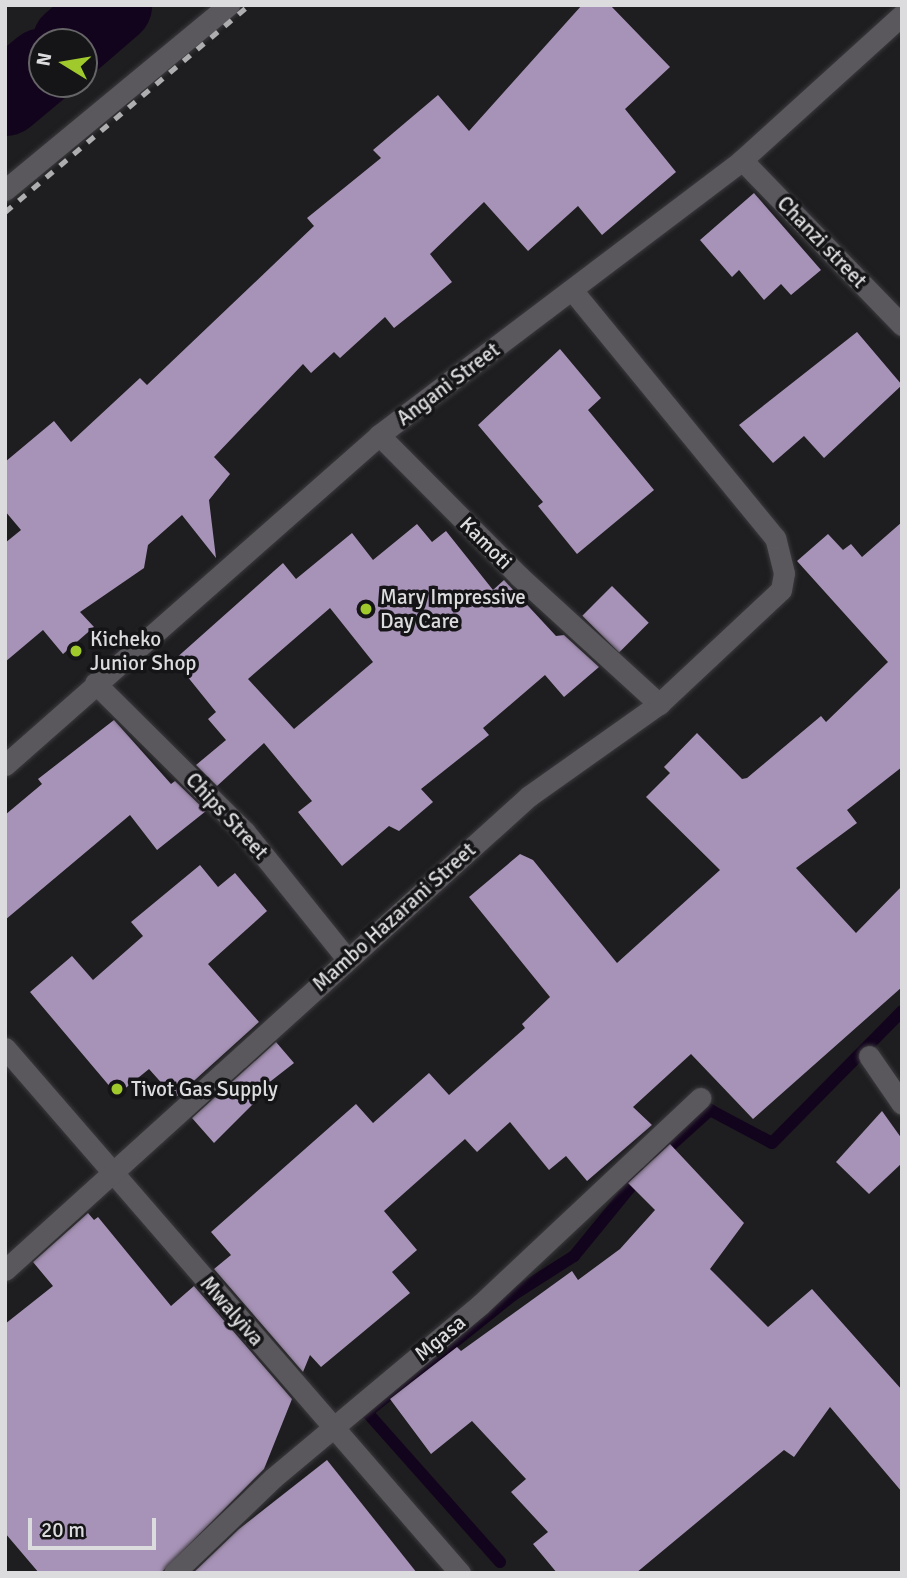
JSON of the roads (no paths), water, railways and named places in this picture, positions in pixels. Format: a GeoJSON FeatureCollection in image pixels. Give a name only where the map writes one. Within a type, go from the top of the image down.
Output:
{"type":"FeatureCollection","features":[{"type":"Feature","properties":{"kind":"street"},"geometry":{"type":"LineString","coordinates":[[5,190],[229,5]]}},
{"type":"Feature","properties":{"kind":"street","name":"Angani Street"},"geometry":{"type":"LineString","coordinates":[[5,765],[379,435],[742,160],[902,15]]}},
{"type":"Feature","properties":{"kind":"street","name":"Chanzi street"},"geometry":{"type":"LineString","coordinates":[[742,160],[902,325]]}},
{"type":"Feature","properties":{"kind":"street","name":"Mambo Hazarani Street"},"geometry":{"type":"LineString","coordinates":[[5,1270],[110,1171],[529,796],[659,704],[781,590],[784,573],[775,538],[572,290]]}},
{"type":"Feature","properties":{"kind":"street","name":"Kamoti"},"geometry":{"type":"LineString","coordinates":[[379,435],[519,576],[659,704]]}},
{"type":"Feature","properties":{"kind":"street","name":"Chips Street"},"geometry":{"type":"LineString","coordinates":[[95,683],[245,832],[347,959]]}},
{"type":"Feature","properties":{"kind":"street","name":"Mwalyiva"},"geometry":{"type":"LineString","coordinates":[[5,1048],[460,1573]]}},
{"type":"Feature","properties":{"kind":"street"},"geometry":{"type":"LineString","coordinates":[[869,1056],[902,1104]]}},
{"type":"Feature","properties":{"kind":"street","name":"Mgasa"},"geometry":{"type":"LineString","coordinates":[[174,1573],[335,1426],[481,1304],[700,1098]]}},
{"type":"Feature","properties":{"kind":"waterway"},"geometry":{"type":"LineString","coordinates":[[86,28],[113,5]]}},
{"type":"Feature","properties":{"kind":"waterway"},"geometry":{"type":"LineString","coordinates":[[5,97],[28,78]]}},
{"type":"Feature","properties":{"kind":"waterway"},"geometry":{"type":"LineString","coordinates":[[659,1156],[710,1110],[772,1143],[902,1011]]}},
{"type":"Feature","properties":{"kind":"waterway"},"geometry":{"type":"LineString","coordinates":[[500,1562],[367,1412],[513,1295],[574,1256],[641,1174]]}},
{"type":"Feature","properties":{"kind":"railway"},"geometry":{"type":"LineString","coordinates":[[5,212],[249,5]]}},
{"type":"Feature","properties":{"kind":"place","name":"Mary Impressive Day Care"},"geometry":{"type":"Point","coordinates":[366,609]}},
{"type":"Feature","properties":{"kind":"place","name":"Kicheko Junior Shop"},"geometry":{"type":"Point","coordinates":[76,651]}},
{"type":"Feature","properties":{"kind":"place","name":"Tivot Gas Supply"},"geometry":{"type":"Point","coordinates":[117,1089]}}]}
